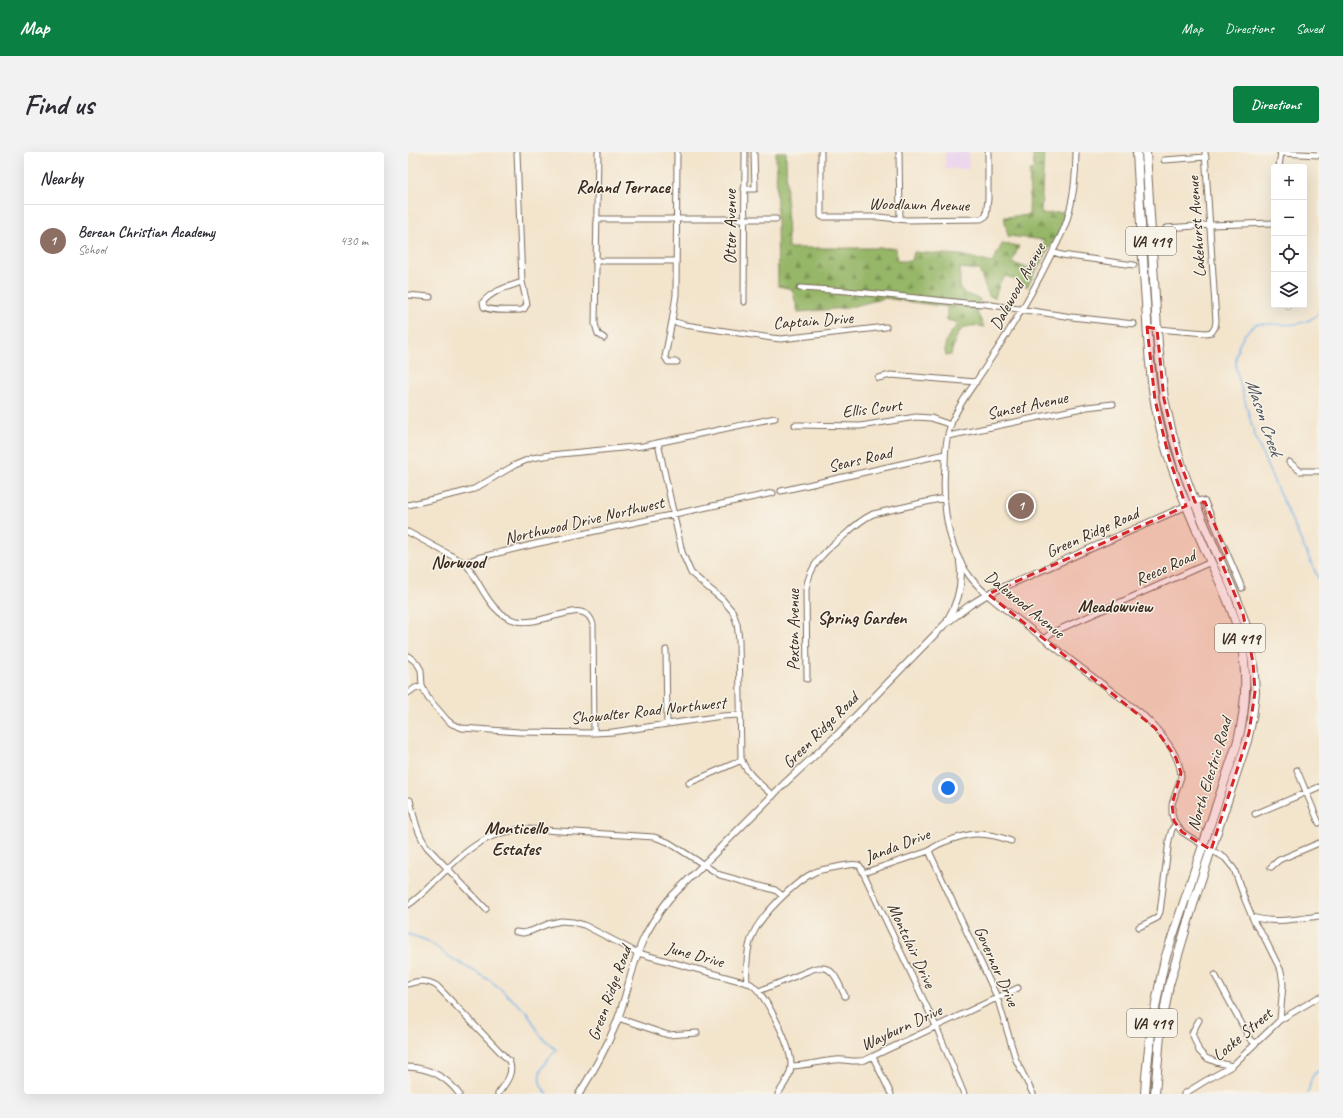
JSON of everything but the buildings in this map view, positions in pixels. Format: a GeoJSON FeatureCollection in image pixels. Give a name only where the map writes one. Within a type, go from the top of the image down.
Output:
{"type":"FeatureCollection","features":[{"type":"Feature","properties":{"kind":"main road","name":"VA 419"},"geometry":{"type":"LineString","coordinates":[[1137,152],[1147,327]]}},
{"type":"Feature","properties":{"kind":"main road","name":"VA 419"},"geometry":{"type":"LineString","coordinates":[[1146,152],[1157,329]]}},
{"type":"Feature","properties":{"kind":"main road","name":"North Electric Road"},"geometry":{"type":"LineString","coordinates":[[1145,1094],[1151,1033],[1159,985],[1167,952],[1237,744],[1243,718],[1245,687],[1243,656],[1237,624],[1232,609],[1186,506],[1169,458],[1158,417],[1147,327]]}},
{"type":"Feature","properties":{"kind":"main road","name":"North Electric Road"},"geometry":{"type":"LineString","coordinates":[[1155,1094],[1160,1035],[1169,985],[1247,741],[1252,718],[1255,692],[1253,662],[1248,632],[1238,602],[1195,502],[1178,457],[1167,414],[1159,365],[1157,329]]}},
{"type":"Feature","properties":{"kind":"street"},"geometry":{"type":"LineString","coordinates":[[518,152],[522,282],[527,304],[524,309],[521,310],[493,309],[484,307],[483,302],[494,293],[522,282]]}},
{"type":"Feature","properties":{"kind":"street"},"geometry":{"type":"LineString","coordinates":[[598,152],[595,324],[598,334],[604,338]]}},
{"type":"Feature","properties":{"kind":"street"},"geometry":{"type":"LineString","coordinates":[[677,152],[676,295],[665,357],[668,362],[677,362]]}},
{"type":"Feature","properties":{"kind":"street","name":"Otter Avenue"},"geometry":{"type":"LineString","coordinates":[[744,302],[745,152]]}},
{"type":"Feature","properties":{"kind":"street"},"geometry":{"type":"LineString","coordinates":[[744,189],[755,189],[754,152]]}},
{"type":"Feature","properties":{"kind":"street","name":"Woodlawn Avenue"},"geometry":{"type":"LineString","coordinates":[[821,152],[820,215],[822,217],[880,217],[900,219],[984,218],[988,214],[988,152]]}},
{"type":"Feature","properties":{"kind":"street"},"geometry":{"type":"LineString","coordinates":[[899,152],[900,219]]}},
{"type":"Feature","properties":{"kind":"street","name":"Dalewood Avenue"},"geometry":{"type":"LineString","coordinates":[[1076,152],[1076,174],[1072,202],[1063,230],[1053,252],[1022,309],[960,406],[951,425],[945,454],[944,498],[946,517],[952,542],[960,562],[975,582],[998,604],[1140,712],[1167,743],[1176,758],[1181,773],[1172,804],[1172,814],[1176,824]]}},
{"type":"Feature","properties":{"kind":"street"},"geometry":{"type":"LineString","coordinates":[[1279,164],[1280,152],[1319,155]]}},
{"type":"Feature","properties":{"kind":"street"},"geometry":{"type":"LineString","coordinates":[[1164,160],[1206,155]]}},
{"type":"Feature","properties":{"kind":"street","name":"Lakehurst Avenue"},"geometry":{"type":"LineString","coordinates":[[1157,329],[1206,334],[1214,330],[1216,321],[1215,299],[1206,155]]}},
{"type":"Feature","properties":{"kind":"street"},"geometry":{"type":"LineString","coordinates":[[596,219],[776,218]]}},
{"type":"Feature","properties":{"kind":"street"},"geometry":{"type":"LineString","coordinates":[[1166,228],[1271,223]]}},
{"type":"Feature","properties":{"kind":"street"},"geometry":{"type":"LineString","coordinates":[[1053,252],[1062,255],[1134,265]]}},
{"type":"Feature","properties":{"kind":"street"},"geometry":{"type":"LineString","coordinates":[[595,260],[676,261]]}},
{"type":"Feature","properties":{"kind":"street"},"geometry":{"type":"LineString","coordinates":[[800,288],[841,290],[985,304],[1072,317],[1134,324]]}},
{"type":"Feature","properties":{"kind":"street"},"geometry":{"type":"LineString","coordinates":[[408,295],[430,297]]}},
{"type":"Feature","properties":{"kind":"street","name":"Captain Drive"},"geometry":{"type":"LineString","coordinates":[[672,322],[776,339],[886,328]]}},
{"type":"Feature","properties":{"kind":"street"},"geometry":{"type":"LineString","coordinates":[[1147,327],[1157,329]]}},
{"type":"Feature","properties":{"kind":"street"},"geometry":{"type":"LineString","coordinates":[[878,378],[892,375],[976,382]]}},
{"type":"Feature","properties":{"kind":"street","name":"Sunset Avenue"},"geometry":{"type":"LineString","coordinates":[[948,436],[1087,407],[1113,404]]}},
{"type":"Feature","properties":{"kind":"street","name":"Ellis Court"},"geometry":{"type":"LineString","coordinates":[[794,425],[860,426],[916,417],[931,418],[951,425]]}},
{"type":"Feature","properties":{"kind":"street"},"geometry":{"type":"LineString","coordinates":[[408,505],[474,489],[515,464],[536,457],[578,452],[626,449],[775,418]]}},
{"type":"Feature","properties":{"kind":"street"},"geometry":{"type":"LineString","coordinates":[[658,443],[682,552],[689,570],[729,606],[735,618],[739,631],[740,752],[747,771],[773,796]]}},
{"type":"Feature","properties":{"kind":"street","name":"Sears Road"},"geometry":{"type":"LineString","coordinates":[[781,491],[945,454]]}},
{"type":"Feature","properties":{"kind":"street"},"geometry":{"type":"LineString","coordinates":[[1289,462],[1300,471],[1319,471]]}},
{"type":"Feature","properties":{"kind":"street","name":"Northwood Drive Northwest"},"geometry":{"type":"LineString","coordinates":[[465,563],[477,558],[773,493]]}},
{"type":"Feature","properties":{"kind":"street","name":"Pexton Avenue"},"geometry":{"type":"LineString","coordinates":[[808,679],[806,590],[810,573],[819,559],[831,546],[864,519],[873,514],[944,498]]}},
{"type":"Feature","properties":{"kind":"street"},"geometry":{"type":"LineString","coordinates":[[1195,502],[1201,500],[1204,501],[1242,588]]}},
{"type":"Feature","properties":{"kind":"street","name":"Green Ridge Road"},"geometry":{"type":"LineString","coordinates":[[579,1094],[597,1064],[618,1018],[638,953],[650,927],[662,909],[773,796],[838,734],[945,624],[970,605],[988,594],[1195,502]]}},
{"type":"Feature","properties":{"kind":"street"},"geometry":{"type":"LineString","coordinates":[[408,532],[465,563],[492,604],[505,617],[518,621],[533,621],[580,611],[590,617],[593,624],[594,733]]}},
{"type":"Feature","properties":{"kind":"street"},"geometry":{"type":"LineString","coordinates":[[1220,559],[1228,556]]}},
{"type":"Feature","properties":{"kind":"street"},"geometry":{"type":"LineString","coordinates":[[945,624],[952,613],[960,593],[960,562]]}},
{"type":"Feature","properties":{"kind":"street","name":"Reece Road"},"geometry":{"type":"LineString","coordinates":[[1044,639],[1051,633],[1211,562]]}},
{"type":"Feature","properties":{"kind":"street"},"geometry":{"type":"LineString","coordinates":[[666,650],[667,724]]}},
{"type":"Feature","properties":{"kind":"street","name":"Showalter Road Northwest"},"geometry":{"type":"LineString","coordinates":[[408,656],[417,663],[421,670],[422,686],[428,698],[442,716],[452,724],[462,728],[519,732],[594,733],[740,715]]}},
{"type":"Feature","properties":{"kind":"street"},"geometry":{"type":"LineString","coordinates":[[408,693],[415,688],[422,686]]}},
{"type":"Feature","properties":{"kind":"street"},"geometry":{"type":"LineString","coordinates":[[689,783],[742,760]]}},
{"type":"Feature","properties":{"kind":"street"},"geometry":{"type":"LineString","coordinates":[[1297,770],[1319,823]]}},
{"type":"Feature","properties":{"kind":"street"},"geometry":{"type":"LineString","coordinates":[[1255,814],[1319,787]]}},
{"type":"Feature","properties":{"kind":"street"},"geometry":{"type":"LineString","coordinates":[[410,800],[415,823],[422,840],[486,909]]}},
{"type":"Feature","properties":{"kind":"street"},"geometry":{"type":"LineString","coordinates":[[1139,928],[1157,918],[1160,912],[1168,840],[1172,829],[1176,824],[1182,832],[1225,858],[1232,864],[1252,917],[1282,971],[1283,984],[1280,1020]]}},
{"type":"Feature","properties":{"kind":"street"},"geometry":{"type":"LineString","coordinates":[[408,905],[418,898],[468,850],[487,838],[508,831],[528,829],[654,837],[668,842],[705,864],[720,875],[775,890],[783,896]]}},
{"type":"Feature","properties":{"kind":"street","name":"Janda Drive"},"geometry":{"type":"LineString","coordinates":[[747,982],[747,966],[752,935],[761,921],[783,896],[809,875],[821,870],[856,864],[860,866],[863,873],[929,851],[936,845],[972,834],[1011,841]]}},
{"type":"Feature","properties":{"kind":"street"},"geometry":{"type":"LineString","coordinates":[[1271,867],[1279,860],[1319,843]]}},
{"type":"Feature","properties":{"kind":"street","name":"Governor Drive"},"geometry":{"type":"LineString","coordinates":[[929,851],[997,996],[1016,1060],[1033,1094]]}},
{"type":"Feature","properties":{"kind":"street","name":"Montclair Drive"},"geometry":{"type":"LineString","coordinates":[[863,873],[936,1026],[964,1094]]}},
{"type":"Feature","properties":{"kind":"street"},"geometry":{"type":"LineString","coordinates":[[1252,917],[1262,920],[1277,921],[1319,916]]}},
{"type":"Feature","properties":{"kind":"street","name":"June Drive"},"geometry":{"type":"LineString","coordinates":[[516,932],[523,933],[561,921],[573,922],[584,925],[638,953],[747,982],[759,992],[781,1030],[790,1057],[791,1066]]}},
{"type":"Feature","properties":{"kind":"street"},"geometry":{"type":"LineString","coordinates":[[759,992],[813,969],[822,967],[831,971],[845,996]]}},
{"type":"Feature","properties":{"kind":"street"},"geometry":{"type":"LineString","coordinates":[[1215,975],[1250,1039],[1255,1043]]}},
{"type":"Feature","properties":{"kind":"street"},"geometry":{"type":"LineString","coordinates":[[408,984],[418,981],[428,982],[437,986],[509,1061],[511,1072],[510,1077],[498,1094]]}},
{"type":"Feature","properties":{"kind":"street","name":"Wayburn Drive"},"geometry":{"type":"LineString","coordinates":[[791,1066],[807,1066],[836,1060],[860,1062],[997,996],[1018,988]]}},
{"type":"Feature","properties":{"kind":"street","name":"Locke Street"},"geometry":{"type":"LineString","coordinates":[[1184,1094],[1232,1066],[1280,1020],[1319,997]]}},
{"type":"Feature","properties":{"kind":"street"},"geometry":{"type":"LineString","coordinates":[[618,1018],[668,1035],[697,1033]]}},
{"type":"Feature","properties":{"kind":"street"},"geometry":{"type":"LineString","coordinates":[[1199,1020],[1192,1033],[1195,1044],[1202,1055],[1209,1060],[1232,1066]]}},
{"type":"Feature","properties":{"kind":"street"},"geometry":{"type":"LineString","coordinates":[[873,1057],[891,1094]]}},
{"type":"Feature","properties":{"kind":"street"},"geometry":{"type":"LineString","coordinates":[[778,1094],[789,1075],[791,1066]]}},
{"type":"Feature","properties":{"kind":"street"},"geometry":{"type":"LineString","coordinates":[[408,1067],[424,1069],[439,1075],[450,1084],[458,1094]]}},
{"type":"Feature","properties":{"kind":"highlighted area"},"geometry":{"type":"Polygon","coordinates":[[[1147,327],[1157,329],[1164,399],[1178,457],[1195,502],[1205,502],[1228,556],[1220,559],[1243,614],[1253,662],[1255,692],[1249,733],[1211,850],[1182,832],[1174,821],[1172,804],[1181,773],[1176,758],[1155,728],[988,594],[1186,506],[1169,458],[1155,400],[1147,327]]]}},
{"type":"Feature","properties":{"kind":"shaded area"},"geometry":{"type":"Polygon","coordinates":[[[945,152],[969,152],[969,169],[945,169],[945,152]]]}},
{"type":"Feature","properties":{"kind":"green space"},"geometry":{"type":"Polygon","coordinates":[[[776,152],[786,152],[788,248],[896,248],[897,261],[912,261],[914,252],[961,255],[992,263],[1002,244],[1019,246],[1012,263],[1028,268],[1045,240],[1008,236],[1004,217],[1029,215],[1030,170],[1034,169],[1033,152],[1044,152],[1041,214],[1066,212],[1062,226],[1027,287],[1019,281],[1006,276],[1000,282],[995,298],[989,296],[979,270],[960,268],[960,288],[965,294],[980,299],[977,312],[984,327],[969,326],[960,331],[957,335],[951,355],[946,356],[946,341],[959,323],[947,320],[947,307],[885,298],[847,308],[798,312],[792,289],[778,286],[776,152]]]}},
{"type":"Feature","properties":{"kind":"waterway","name":"Mason Creek"},"geometry":{"type":"LineString","coordinates":[[1319,313],[1305,322],[1297,324],[1256,324],[1245,334],[1239,345],[1236,357],[1236,369],[1254,433],[1267,466],[1319,580]]}},
{"type":"Feature","properties":{"kind":"waterway"},"geometry":{"type":"LineString","coordinates":[[408,934],[428,941],[451,958],[491,981],[527,1012],[540,1035],[556,1050],[543,1065],[539,1077],[543,1088],[548,1094]]}},
{"type":"Feature","properties":{"kind":"waterway","name":"Mason Creek"},"geometry":{"type":"LineString","coordinates":[[1308,1094],[1312,1077],[1319,1071]]}},
{"type":"Feature","properties":{"kind":"place","name":"Berean Christian Academy"},"geometry":{"type":"Point","coordinates":[1021,506]}},
{"type":"Feature","properties":{"kind":"district","name":"Roland Terrace"},"geometry":{"type":"Point","coordinates":[623,187]}},
{"type":"Feature","properties":{"kind":"district","name":"Norwood"},"geometry":{"type":"Point","coordinates":[458,562]}},
{"type":"Feature","properties":{"kind":"district","name":"Meadowview"},"geometry":{"type":"Point","coordinates":[1115,606]}},
{"type":"Feature","properties":{"kind":"district","name":"Spring Garden"},"geometry":{"type":"Point","coordinates":[862,618]}},
{"type":"Feature","properties":{"kind":"district","name":"Monticello Estates"},"geometry":{"type":"Point","coordinates":[516,838]}}]}
